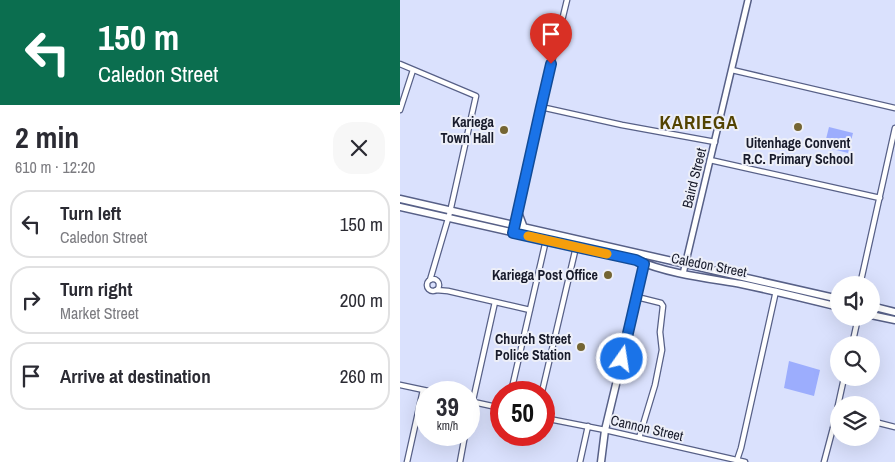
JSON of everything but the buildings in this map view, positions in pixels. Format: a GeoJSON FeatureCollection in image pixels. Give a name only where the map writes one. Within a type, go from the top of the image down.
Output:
{"type":"FeatureCollection","features":[{"type":"Feature","properties":{"kind":"main road","name":"Caledon Street"},"geometry":{"type":"LineString","coordinates":[[400,199],[449,215]]}},
{"type":"Feature","properties":{"kind":"main road","name":"Caledon Street"},"geometry":{"type":"LineString","coordinates":[[400,207],[514,229],[546,240],[636,260],[644,264],[683,274],[830,298]]}},
{"type":"Feature","properties":{"kind":"main road"},"geometry":{"type":"LineString","coordinates":[[518,212],[524,228]]}},
{"type":"Feature","properties":{"kind":"main road","name":"Caledon Street"},"geometry":{"type":"LineString","coordinates":[[514,229],[524,228],[685,264],[830,304]]}},
{"type":"Feature","properties":{"kind":"main road"},"geometry":{"type":"LineString","coordinates":[[601,462],[605,430],[644,264],[638,253]]}},
{"type":"Feature","properties":{"kind":"main road"},"geometry":{"type":"LineString","coordinates":[[644,264],[654,257]]}},
{"type":"Feature","properties":{"kind":"main road"},"geometry":{"type":"LineString","coordinates":[[880,308],[895,312]]}},
{"type":"Feature","properties":{"kind":"main road"},"geometry":{"type":"LineString","coordinates":[[880,317],[895,320]]}},
{"type":"Feature","properties":{"kind":"street"},"geometry":{"type":"LineString","coordinates":[[514,229],[567,0]]}},
{"type":"Feature","properties":{"kind":"street","name":"Baird Street"},"geometry":{"type":"LineString","coordinates":[[683,274],[748,0]]}},
{"type":"Feature","properties":{"kind":"street"},"geometry":{"type":"LineString","coordinates":[[400,64],[476,96],[449,215],[430,280],[427,284],[428,288],[431,291],[448,291],[530,310]]}},
{"type":"Feature","properties":{"kind":"street"},"geometry":{"type":"LineString","coordinates":[[400,110],[413,70]]}},
{"type":"Feature","properties":{"kind":"street"},"geometry":{"type":"LineString","coordinates":[[732,70],[895,108]]}},
{"type":"Feature","properties":{"kind":"street"},"geometry":{"type":"LineString","coordinates":[[541,107],[622,125],[715,142]]}},
{"type":"Feature","properties":{"kind":"street"},"geometry":{"type":"LineString","coordinates":[[862,276],[895,128]]}},
{"type":"Feature","properties":{"kind":"street"},"geometry":{"type":"LineString","coordinates":[[710,160],[880,198]]}},
{"type":"Feature","properties":{"kind":"street"},"geometry":{"type":"LineString","coordinates":[[514,381],[546,240]]}},
{"type":"Feature","properties":{"kind":"street"},"geometry":{"type":"LineString","coordinates":[[545,381],[576,247]]}},
{"type":"Feature","properties":{"kind":"street"},"geometry":{"type":"LineString","coordinates":[[434,267],[439,288],[436,290]]}},
{"type":"Feature","properties":{"kind":"street"},"geometry":{"type":"LineString","coordinates":[[430,280],[434,278],[448,291]]}},
{"type":"Feature","properties":{"kind":"street"},"geometry":{"type":"LineString","coordinates":[[741,461],[741,448],[777,289]]}},
{"type":"Feature","properties":{"kind":"street"},"geometry":{"type":"LineString","coordinates":[[637,298],[661,303],[663,306],[660,332],[662,350],[655,385],[639,438]]}},
{"type":"Feature","properties":{"kind":"street"},"geometry":{"type":"LineString","coordinates":[[475,381],[495,302]]}},
{"type":"Feature","properties":{"kind":"street"},"geometry":{"type":"LineString","coordinates":[[400,384],[415,388]]}},
{"type":"Feature","properties":{"kind":"street"},"geometry":{"type":"LineString","coordinates":[[824,462],[842,386]]}},
{"type":"Feature","properties":{"kind":"street","name":"Cannon Street"},"geometry":{"type":"LineString","coordinates":[[555,420],[741,461]]}},
{"type":"Feature","properties":{"kind":"street"},"geometry":{"type":"LineString","coordinates":[[880,423],[895,427]]}},
{"type":"Feature","properties":{"kind":"street"},"geometry":{"type":"LineString","coordinates":[[407,462],[415,426]]}},
{"type":"Feature","properties":{"kind":"street"},"geometry":{"type":"LineString","coordinates":[[580,462],[588,426]]}},
{"type":"Feature","properties":{"kind":"street"},"geometry":{"type":"LineString","coordinates":[[460,462],[463,446]]}},
{"type":"Feature","properties":{"kind":"shaded area"},"geometry":{"type":"Polygon","coordinates":[[[829,127],[853,133],[848,153],[824,147],[829,127]]]}},
{"type":"Feature","properties":{"kind":"shaded area"},"geometry":{"type":"Polygon","coordinates":[[[789,361],[820,370],[814,396],[784,388],[789,361]]]}},
{"type":"Feature","properties":{"kind":"slow traffic"},"geometry":{"type":"LineString","coordinates":[[528,236],[607,254]]}},
{"type":"Feature","properties":{"kind":"place","name":"Uitenhage Convent R.C. Primary School"},"geometry":{"type":"Point","coordinates":[798,127]}},
{"type":"Feature","properties":{"kind":"place","name":"Kariega Town Hall"},"geometry":{"type":"Point","coordinates":[504,130]}},
{"type":"Feature","properties":{"kind":"place","name":"Kariega Post Office"},"geometry":{"type":"Point","coordinates":[608,275]}},
{"type":"Feature","properties":{"kind":"place","name":"Church Street Police Station"},"geometry":{"type":"Point","coordinates":[581,347]}},
{"type":"Feature","properties":{"kind":"district","name":"KARIEGA"},"geometry":{"type":"Point","coordinates":[699,122]}},
{"type":"Feature","properties":{"kind":"route"},"geometry":{"type":"LineString","coordinates":[[551,64],[513,233],[636,260],[644,264],[622,359]]}}]}
